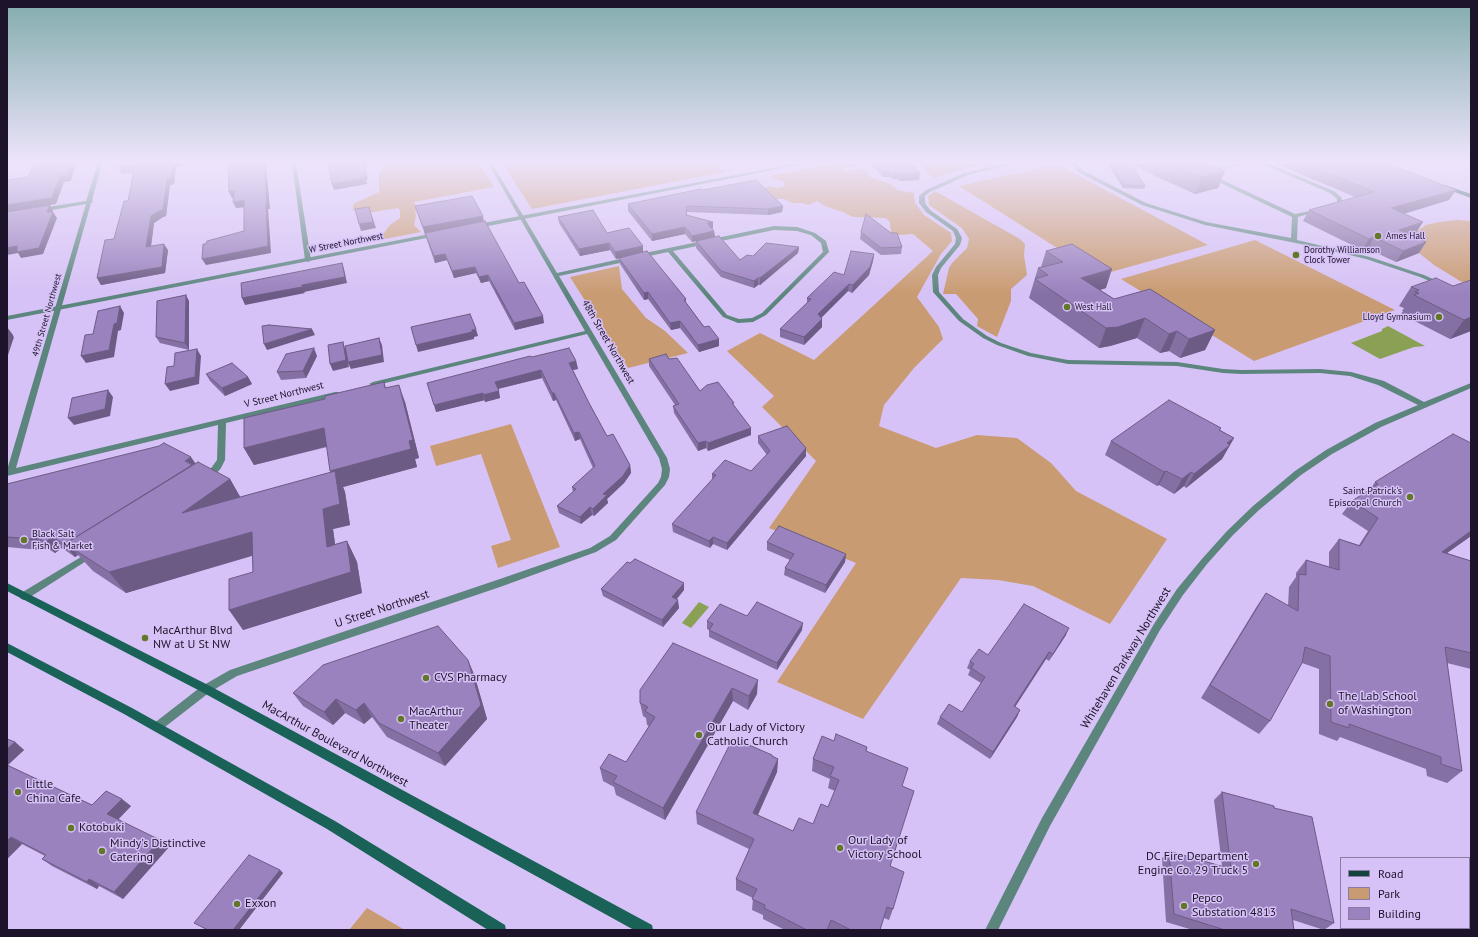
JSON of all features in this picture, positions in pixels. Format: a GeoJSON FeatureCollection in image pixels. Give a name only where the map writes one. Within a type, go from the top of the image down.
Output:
{"type":"FeatureCollection","features":[{"type":"Feature","properties":{"kind":"main road","name":"MacArthur Boulevard Northwest"},"geometry":{"type":"LineString","coordinates":[[7,588],[206,689],[647,930]]}},
{"type":"Feature","properties":{"kind":"main road"},"geometry":{"type":"LineString","coordinates":[[7,647],[157,727],[331,825],[500,930]]}},
{"type":"Feature","properties":{"kind":"street"},"geometry":{"type":"LineString","coordinates":[[37,211],[62,207]]}},
{"type":"Feature","properties":{"kind":"street","name":"49th Street Northwest"},"geometry":{"type":"LineString","coordinates":[[9,473],[89,207]]}},
{"type":"Feature","properties":{"kind":"street"},"geometry":{"type":"LineString","coordinates":[[300,207],[308,260]]}},
{"type":"Feature","properties":{"kind":"street","name":"48th Street Northwest"},"geometry":{"type":"LineString","coordinates":[[515,207],[663,458],[666,469],[662,486],[623,528]]}},
{"type":"Feature","properties":{"kind":"street"},"geometry":{"type":"LineString","coordinates":[[469,228],[580,207]]}},
{"type":"Feature","properties":{"kind":"street"},"geometry":{"type":"LineString","coordinates":[[925,207],[928,211],[955,230],[959,238],[958,244],[938,268],[935,275],[936,292],[961,320],[985,337],[999,344],[1047,359],[1088,363],[1177,364],[1235,372],[1320,370],[1351,374],[1381,383],[1424,405]]}},
{"type":"Feature","properties":{"kind":"street"},"geometry":{"type":"LineString","coordinates":[[1153,207],[1205,223],[1294,240],[1368,258],[1422,276],[1449,288]]}},
{"type":"Feature","properties":{"kind":"street"},"geometry":{"type":"LineString","coordinates":[[1276,207],[1295,216],[1333,207]]}},
{"type":"Feature","properties":{"kind":"street"},"geometry":{"type":"LineString","coordinates":[[1294,240],[1295,216]]}},
{"type":"Feature","properties":{"kind":"street"},"geometry":{"type":"LineString","coordinates":[[556,275],[669,250],[761,230],[779,228],[797,229],[813,234],[821,239],[826,248],[822,257],[764,314],[757,318],[743,321],[729,318],[723,314],[669,250]]}},
{"type":"Feature","properties":{"kind":"street","name":"W Street Northwest"},"geometry":{"type":"LineString","coordinates":[[7,318],[438,234]]}},
{"type":"Feature","properties":{"kind":"street"},"geometry":{"type":"LineString","coordinates":[[366,386],[589,332]]}},
{"type":"Feature","properties":{"kind":"street","name":"Whitehaven Parkway Northwest"},"geometry":{"type":"LineString","coordinates":[[991,930],[1046,822],[1156,627],[1180,592],[1204,562],[1251,513],[1298,473],[1355,437],[1471,385]]}},
{"type":"Feature","properties":{"kind":"street","name":"V Street Northwest"},"geometry":{"type":"LineString","coordinates":[[9,473],[342,392]]}},
{"type":"Feature","properties":{"kind":"street"},"geometry":{"type":"LineString","coordinates":[[201,483],[214,472],[221,460],[222,421]]}},
{"type":"Feature","properties":{"kind":"street","name":"U Street Northwest"},"geometry":{"type":"LineString","coordinates":[[157,727],[206,689],[234,673],[593,550],[613,538],[623,528]]}},
{"type":"Feature","properties":{"kind":"street"},"geometry":{"type":"LineString","coordinates":[[24,596],[96,551]]}},
{"type":"Feature","properties":{"kind":"green space"},"geometry":{"type":"Polygon","coordinates":[[[353,207],[417,207],[418,209],[415,212],[416,216],[414,225],[421,232],[367,242],[368,239],[383,234],[390,225],[400,218],[400,211],[398,208],[367,213],[360,213],[353,210],[353,207]]]}},
{"type":"Feature","properties":{"kind":"green space"},"geometry":{"type":"Polygon","coordinates":[[[531,207],[544,207],[532,209],[531,207]]]}},
{"type":"Feature","properties":{"kind":"green space"},"geometry":{"type":"Polygon","coordinates":[[[827,207],[918,207],[924,215],[951,233],[952,241],[941,254],[917,297],[939,327],[943,339],[914,368],[884,405],[879,426],[936,448],[977,435],[1017,438],[1051,463],[1076,491],[1167,539],[1110,624],[1033,586],[998,580],[961,578],[863,719],[777,682],[856,563],[769,528],[816,461],[762,407],[774,396],[727,351],[760,333],[814,360],[933,251],[913,234],[891,234],[890,222],[886,218],[853,217],[827,207]]]}},
{"type":"Feature","properties":{"kind":"green space"},"geometry":{"type":"Polygon","coordinates":[[[931,207],[963,207],[1020,239],[1025,244],[1024,255],[1027,275],[1011,289],[1011,301],[997,337],[977,326],[978,319],[956,294],[943,294],[949,268],[967,248],[969,239],[962,228],[931,207]]]}},
{"type":"Feature","properties":{"kind":"green space"},"geometry":{"type":"Polygon","coordinates":[[[992,207],[1137,207],[1208,245],[1100,275],[992,207]]]}},
{"type":"Feature","properties":{"kind":"green space"},"geometry":{"type":"Polygon","coordinates":[[[1457,220],[1471,221],[1471,285],[1460,281],[1434,265],[1419,253],[1414,242],[1416,232],[1426,225],[1457,220]]]}},
{"type":"Feature","properties":{"kind":"green space"},"geometry":{"type":"Polygon","coordinates":[[[1255,240],[1395,310],[1254,361],[1121,279],[1255,240]]]}},
{"type":"Feature","properties":{"kind":"green space"},"geometry":{"type":"Polygon","coordinates":[[[619,266],[622,289],[646,318],[665,331],[688,353],[628,368],[570,277],[619,266]]]}},
{"type":"Feature","properties":{"kind":"green space"},"geometry":{"type":"Polygon","coordinates":[[[511,424],[560,547],[498,568],[491,546],[511,540],[481,454],[436,466],[430,446],[511,424]]]}},
{"type":"Feature","properties":{"kind":"green space"},"geometry":{"type":"Polygon","coordinates":[[[367,908],[405,930],[349,930],[367,908]]]}},
{"type":"Feature","properties":{"kind":"shaded area"},"geometry":{"type":"Polygon","coordinates":[[[1388,326],[1425,346],[1414,347],[1380,359],[1351,343],[1382,331],[1382,329],[1388,326]]]}},
{"type":"Feature","properties":{"kind":"shaded area"},"geometry":{"type":"Polygon","coordinates":[[[699,602],[709,607],[691,628],[682,623],[699,602]]]}},
{"type":"Feature","properties":{"kind":"building"},"geometry":{"type":"Polygon","coordinates":[[[39,207],[49,207],[47,212],[53,212],[39,248],[17,252],[17,246],[7,248],[7,212],[39,207]]]}},
{"type":"Feature","properties":{"kind":"building"},"geometry":{"type":"Polygon","coordinates":[[[122,207],[163,207],[163,210],[151,216],[146,247],[164,244],[162,267],[97,278],[105,240],[114,239],[122,207]]]}},
{"type":"Feature","properties":{"kind":"building"},"geometry":{"type":"Polygon","coordinates":[[[244,207],[266,207],[268,246],[202,259],[203,244],[206,244],[207,241],[244,231],[244,207]]]}},
{"type":"Feature","properties":{"kind":"building"},"geometry":{"type":"Polygon","coordinates":[[[369,207],[373,222],[359,224],[355,209],[369,207]]]}},
{"type":"Feature","properties":{"kind":"building"},"geometry":{"type":"Polygon","coordinates":[[[415,207],[478,207],[483,216],[423,227],[415,207]]]}},
{"type":"Feature","properties":{"kind":"building"},"geometry":{"type":"Polygon","coordinates":[[[630,207],[687,207],[686,215],[713,222],[707,223],[714,231],[692,236],[685,227],[652,234],[630,207]]]}},
{"type":"Feature","properties":{"kind":"building"},"geometry":{"type":"Polygon","coordinates":[[[707,207],[779,207],[768,209],[707,207]]]}},
{"type":"Feature","properties":{"kind":"building"},"geometry":{"type":"Polygon","coordinates":[[[1321,207],[1396,207],[1391,208],[1423,222],[1399,230],[1426,242],[1403,251],[1374,237],[1369,239],[1309,210],[1321,207]]]}},
{"type":"Feature","properties":{"kind":"building"},"geometry":{"type":"Polygon","coordinates":[[[593,210],[607,233],[629,228],[643,246],[615,252],[609,243],[579,249],[558,217],[593,210]]]}},
{"type":"Feature","properties":{"kind":"building"},"geometry":{"type":"Polygon","coordinates":[[[866,214],[891,233],[897,233],[902,247],[881,248],[861,232],[866,214]]]}},
{"type":"Feature","properties":{"kind":"building"},"geometry":{"type":"Polygon","coordinates":[[[485,221],[519,283],[524,282],[543,316],[514,323],[488,275],[479,277],[475,267],[452,271],[445,254],[434,256],[425,233],[485,221]]]}},
{"type":"Feature","properties":{"kind":"building"},"geometry":{"type":"Polygon","coordinates":[[[719,236],[740,260],[747,255],[753,256],[766,243],[799,247],[760,278],[754,281],[721,271],[696,241],[719,236]]]}},
{"type":"Feature","properties":{"kind":"building"},"geometry":{"type":"Polygon","coordinates":[[[1072,244],[1112,269],[1081,278],[1114,299],[1150,289],[1215,330],[1189,339],[1177,331],[1169,334],[1145,318],[1118,327],[1106,328],[1035,279],[1048,275],[1038,268],[1063,262],[1046,251],[1072,244]]]}},
{"type":"Feature","properties":{"kind":"building"},"geometry":{"type":"Polygon","coordinates":[[[647,251],[686,299],[684,300],[704,327],[709,326],[719,339],[698,345],[680,321],[670,323],[648,292],[644,293],[619,258],[647,251]]]}},
{"type":"Feature","properties":{"kind":"building"},"geometry":{"type":"Polygon","coordinates":[[[851,251],[874,254],[870,267],[853,285],[849,284],[818,314],[822,319],[804,337],[780,329],[811,299],[807,298],[834,272],[844,275],[851,251]]]}},
{"type":"Feature","properties":{"kind":"building"},"geometry":{"type":"Polygon","coordinates":[[[342,263],[345,277],[302,285],[302,287],[242,298],[241,283],[342,263]]]}},
{"type":"Feature","properties":{"kind":"building"},"geometry":{"type":"Polygon","coordinates":[[[1436,278],[1453,286],[1471,280],[1471,317],[1464,320],[1414,295],[1419,293],[1415,292],[1419,290],[1411,287],[1436,278]]]}},
{"type":"Feature","properties":{"kind":"building"},"geometry":{"type":"Polygon","coordinates":[[[186,295],[185,343],[156,337],[157,301],[186,295]]]}},
{"type":"Feature","properties":{"kind":"building"},"geometry":{"type":"Polygon","coordinates":[[[120,306],[117,323],[114,324],[109,350],[81,356],[85,335],[93,334],[98,311],[120,306]]]}},
{"type":"Feature","properties":{"kind":"building"},"geometry":{"type":"Polygon","coordinates":[[[470,314],[476,329],[472,330],[472,332],[416,345],[411,327],[470,314]]]}},
{"type":"Feature","properties":{"kind":"building"},"geometry":{"type":"Polygon","coordinates":[[[269,325],[312,329],[264,344],[262,326],[269,325]]]}},
{"type":"Feature","properties":{"kind":"building"},"geometry":{"type":"Polygon","coordinates":[[[379,338],[382,355],[348,362],[345,346],[379,338]]]}},
{"type":"Feature","properties":{"kind":"building"},"geometry":{"type":"Polygon","coordinates":[[[343,342],[346,360],[330,364],[328,345],[343,342]]]}},
{"type":"Feature","properties":{"kind":"building"},"geometry":{"type":"Polygon","coordinates":[[[314,348],[303,371],[277,372],[286,354],[314,348]]]}},
{"type":"Feature","properties":{"kind":"building"},"geometry":{"type":"Polygon","coordinates":[[[569,348],[576,361],[569,363],[589,403],[607,436],[613,434],[630,465],[623,476],[603,494],[607,495],[593,509],[590,507],[580,517],[557,506],[576,489],[572,487],[595,466],[579,432],[574,433],[541,370],[495,382],[499,391],[483,395],[483,393],[434,405],[427,383],[530,356],[532,357],[569,348]]]}},
{"type":"Feature","properties":{"kind":"building"},"geometry":{"type":"Polygon","coordinates":[[[197,349],[195,377],[165,384],[167,367],[174,366],[175,353],[197,349]]]}},
{"type":"Feature","properties":{"kind":"building"},"geometry":{"type":"Polygon","coordinates":[[[666,354],[669,359],[677,358],[700,391],[707,385],[718,382],[751,428],[708,443],[706,441],[698,443],[673,406],[679,404],[649,359],[666,354]]]}},
{"type":"Feature","properties":{"kind":"building"},"geometry":{"type":"Polygon","coordinates":[[[232,363],[248,377],[222,388],[206,374],[232,363]]]}},
{"type":"Feature","properties":{"kind":"building"},"geometry":{"type":"Polygon","coordinates":[[[384,382],[385,388],[399,385],[413,440],[409,441],[411,449],[330,471],[324,428],[244,448],[244,418],[325,399],[325,396],[384,382]]]}},
{"type":"Feature","properties":{"kind":"building"},"geometry":{"type":"Polygon","coordinates":[[[108,390],[105,409],[68,418],[72,398],[108,390]]]}},
{"type":"Feature","properties":{"kind":"building"},"geometry":{"type":"Polygon","coordinates":[[[1169,400],[1221,428],[1219,430],[1234,438],[1227,443],[1230,445],[1194,474],[1191,472],[1182,479],[1166,471],[1164,472],[1111,441],[1169,400]]]}},
{"type":"Feature","properties":{"kind":"building"},"geometry":{"type":"Polygon","coordinates":[[[787,426],[806,448],[727,543],[713,537],[709,541],[672,524],[716,475],[712,474],[725,460],[751,471],[770,451],[758,436],[787,426]]]}},
{"type":"Feature","properties":{"kind":"building"},"geometry":{"type":"Polygon","coordinates":[[[1453,434],[1471,443],[1471,531],[1442,552],[1471,561],[1471,653],[1445,647],[1462,771],[1441,764],[1441,757],[1349,724],[1349,728],[1331,722],[1330,656],[1305,647],[1302,663],[1270,721],[1210,685],[1266,593],[1298,611],[1299,574],[1306,575],[1306,560],[1339,570],[1339,539],[1360,546],[1378,518],[1352,501],[1378,484],[1375,482],[1453,434]]]}},
{"type":"Feature","properties":{"kind":"building"},"geometry":{"type":"Polygon","coordinates":[[[164,443],[191,457],[185,461],[192,465],[68,542],[69,544],[66,546],[53,537],[45,542],[35,536],[31,539],[7,537],[7,484],[159,446],[164,443]]]}},
{"type":"Feature","properties":{"kind":"building"},"geometry":{"type":"Polygon","coordinates":[[[198,462],[230,479],[182,513],[335,471],[340,504],[323,509],[327,547],[347,541],[351,572],[229,610],[229,579],[253,572],[252,532],[109,572],[75,550],[77,548],[68,542],[198,462]]]}},
{"type":"Feature","properties":{"kind":"building"},"geometry":{"type":"Polygon","coordinates":[[[779,526],[846,554],[826,585],[785,568],[794,554],[767,542],[779,526]]]}},
{"type":"Feature","properties":{"kind":"building"},"geometry":{"type":"Polygon","coordinates":[[[635,559],[684,583],[672,597],[678,600],[662,620],[601,589],[627,562],[630,563],[635,559]]]}},
{"type":"Feature","properties":{"kind":"building"},"geometry":{"type":"Polygon","coordinates":[[[757,602],[803,623],[777,663],[709,630],[713,624],[707,621],[720,604],[747,616],[757,602]]]}},
{"type":"Feature","properties":{"kind":"building"},"geometry":{"type":"Polygon","coordinates":[[[1024,604],[1069,628],[1053,654],[1049,652],[1014,706],[1020,710],[993,752],[940,717],[949,704],[962,712],[985,677],[971,668],[974,664],[970,661],[979,649],[988,655],[1024,604]]]}},
{"type":"Feature","properties":{"kind":"building","name":"CVS Pharmacy"},"geometry":{"type":"Polygon","coordinates":[[[438,626],[468,660],[481,705],[438,753],[379,723],[364,703],[356,710],[336,699],[324,712],[293,693],[323,665],[438,626]]]}},
{"type":"Feature","properties":{"kind":"building","name":"Our Lady of Victory Catholic Church"},"geometry":{"type":"Polygon","coordinates":[[[673,643],[758,680],[749,696],[732,688],[663,808],[613,782],[617,776],[600,768],[609,754],[626,762],[655,717],[645,711],[648,707],[640,703],[640,690],[673,643]]]}},
{"type":"Feature","properties":{"kind":"building"},"geometry":{"type":"Polygon","coordinates":[[[836,734],[867,747],[866,751],[908,768],[902,786],[914,791],[890,866],[904,872],[893,909],[887,907],[880,930],[851,930],[831,920],[827,930],[807,930],[764,908],[765,905],[752,899],[757,889],[736,879],[754,839],[696,812],[733,738],[778,759],[753,813],[793,831],[799,818],[813,824],[821,804],[828,807],[839,780],[830,776],[834,767],[813,759],[822,736],[834,741],[836,734]]]}},
{"type":"Feature","properties":{"kind":"building"},"geometry":{"type":"Polygon","coordinates":[[[7,739],[15,742],[7,749],[7,739]]]}},
{"type":"Feature","properties":{"kind":"building"},"geometry":{"type":"Polygon","coordinates":[[[7,765],[92,805],[106,791],[122,799],[107,814],[160,840],[114,892],[89,879],[87,882],[42,859],[46,855],[11,837],[7,841],[7,765]]]}},
{"type":"Feature","properties":{"kind":"building"},"geometry":{"type":"Polygon","coordinates":[[[1222,792],[1274,806],[1274,808],[1312,817],[1334,923],[1291,909],[1294,930],[1225,930],[1174,914],[1169,851],[1231,869],[1222,792]]]}},
{"type":"Feature","properties":{"kind":"building","name":"Exxon"},"geometry":{"type":"Polygon","coordinates":[[[249,855],[280,870],[233,930],[208,930],[194,923],[249,855]]]}},
{"type":"Feature","properties":{"kind":"place","name":"Ames Hall"},"geometry":{"type":"Point","coordinates":[1378,236]}},
{"type":"Feature","properties":{"kind":"place","name":"Dorothy Williamson Clock Tower"},"geometry":{"type":"Point","coordinates":[1296,255]}},
{"type":"Feature","properties":{"kind":"place","name":"West Hall"},"geometry":{"type":"Point","coordinates":[1067,307]}},
{"type":"Feature","properties":{"kind":"place","name":"Lloyd Gymnasium"},"geometry":{"type":"Point","coordinates":[1439,317]}},
{"type":"Feature","properties":{"kind":"place","name":"Saint Patrick's Episcopal Church"},"geometry":{"type":"Point","coordinates":[1410,497]}},
{"type":"Feature","properties":{"kind":"place","name":"Black Salt Fish & Market"},"geometry":{"type":"Point","coordinates":[24,540]}},
{"type":"Feature","properties":{"kind":"place","name":"MacArthur Blvd NW at U St NW"},"geometry":{"type":"Point","coordinates":[145,638]}},
{"type":"Feature","properties":{"kind":"place","name":"CVS Pharmacy"},"geometry":{"type":"Point","coordinates":[426,678]}},
{"type":"Feature","properties":{"kind":"place","name":"The Lab School of Washington"},"geometry":{"type":"Point","coordinates":[1330,704]}},
{"type":"Feature","properties":{"kind":"place","name":"MacArthur Theater"},"geometry":{"type":"Point","coordinates":[401,719]}},
{"type":"Feature","properties":{"kind":"place","name":"Our Lady of Victory Catholic Church"},"geometry":{"type":"Point","coordinates":[699,735]}},
{"type":"Feature","properties":{"kind":"place","name":"Little China Cafe"},"geometry":{"type":"Point","coordinates":[18,792]}},
{"type":"Feature","properties":{"kind":"place","name":"Kotobuki"},"geometry":{"type":"Point","coordinates":[71,828]}},
{"type":"Feature","properties":{"kind":"place","name":"Our Lady of Victory School"},"geometry":{"type":"Point","coordinates":[840,848]}},
{"type":"Feature","properties":{"kind":"place","name":"Mindy's Distinctive Catering"},"geometry":{"type":"Point","coordinates":[102,851]}},
{"type":"Feature","properties":{"kind":"place","name":"DC Fire Department Engine Co. 29 Truck 5"},"geometry":{"type":"Point","coordinates":[1256,864]}},
{"type":"Feature","properties":{"kind":"place","name":"Exxon"},"geometry":{"type":"Point","coordinates":[237,904]}},
{"type":"Feature","properties":{"kind":"place","name":"Pepco Substation 4813"},"geometry":{"type":"Point","coordinates":[1184,906]}}]}
